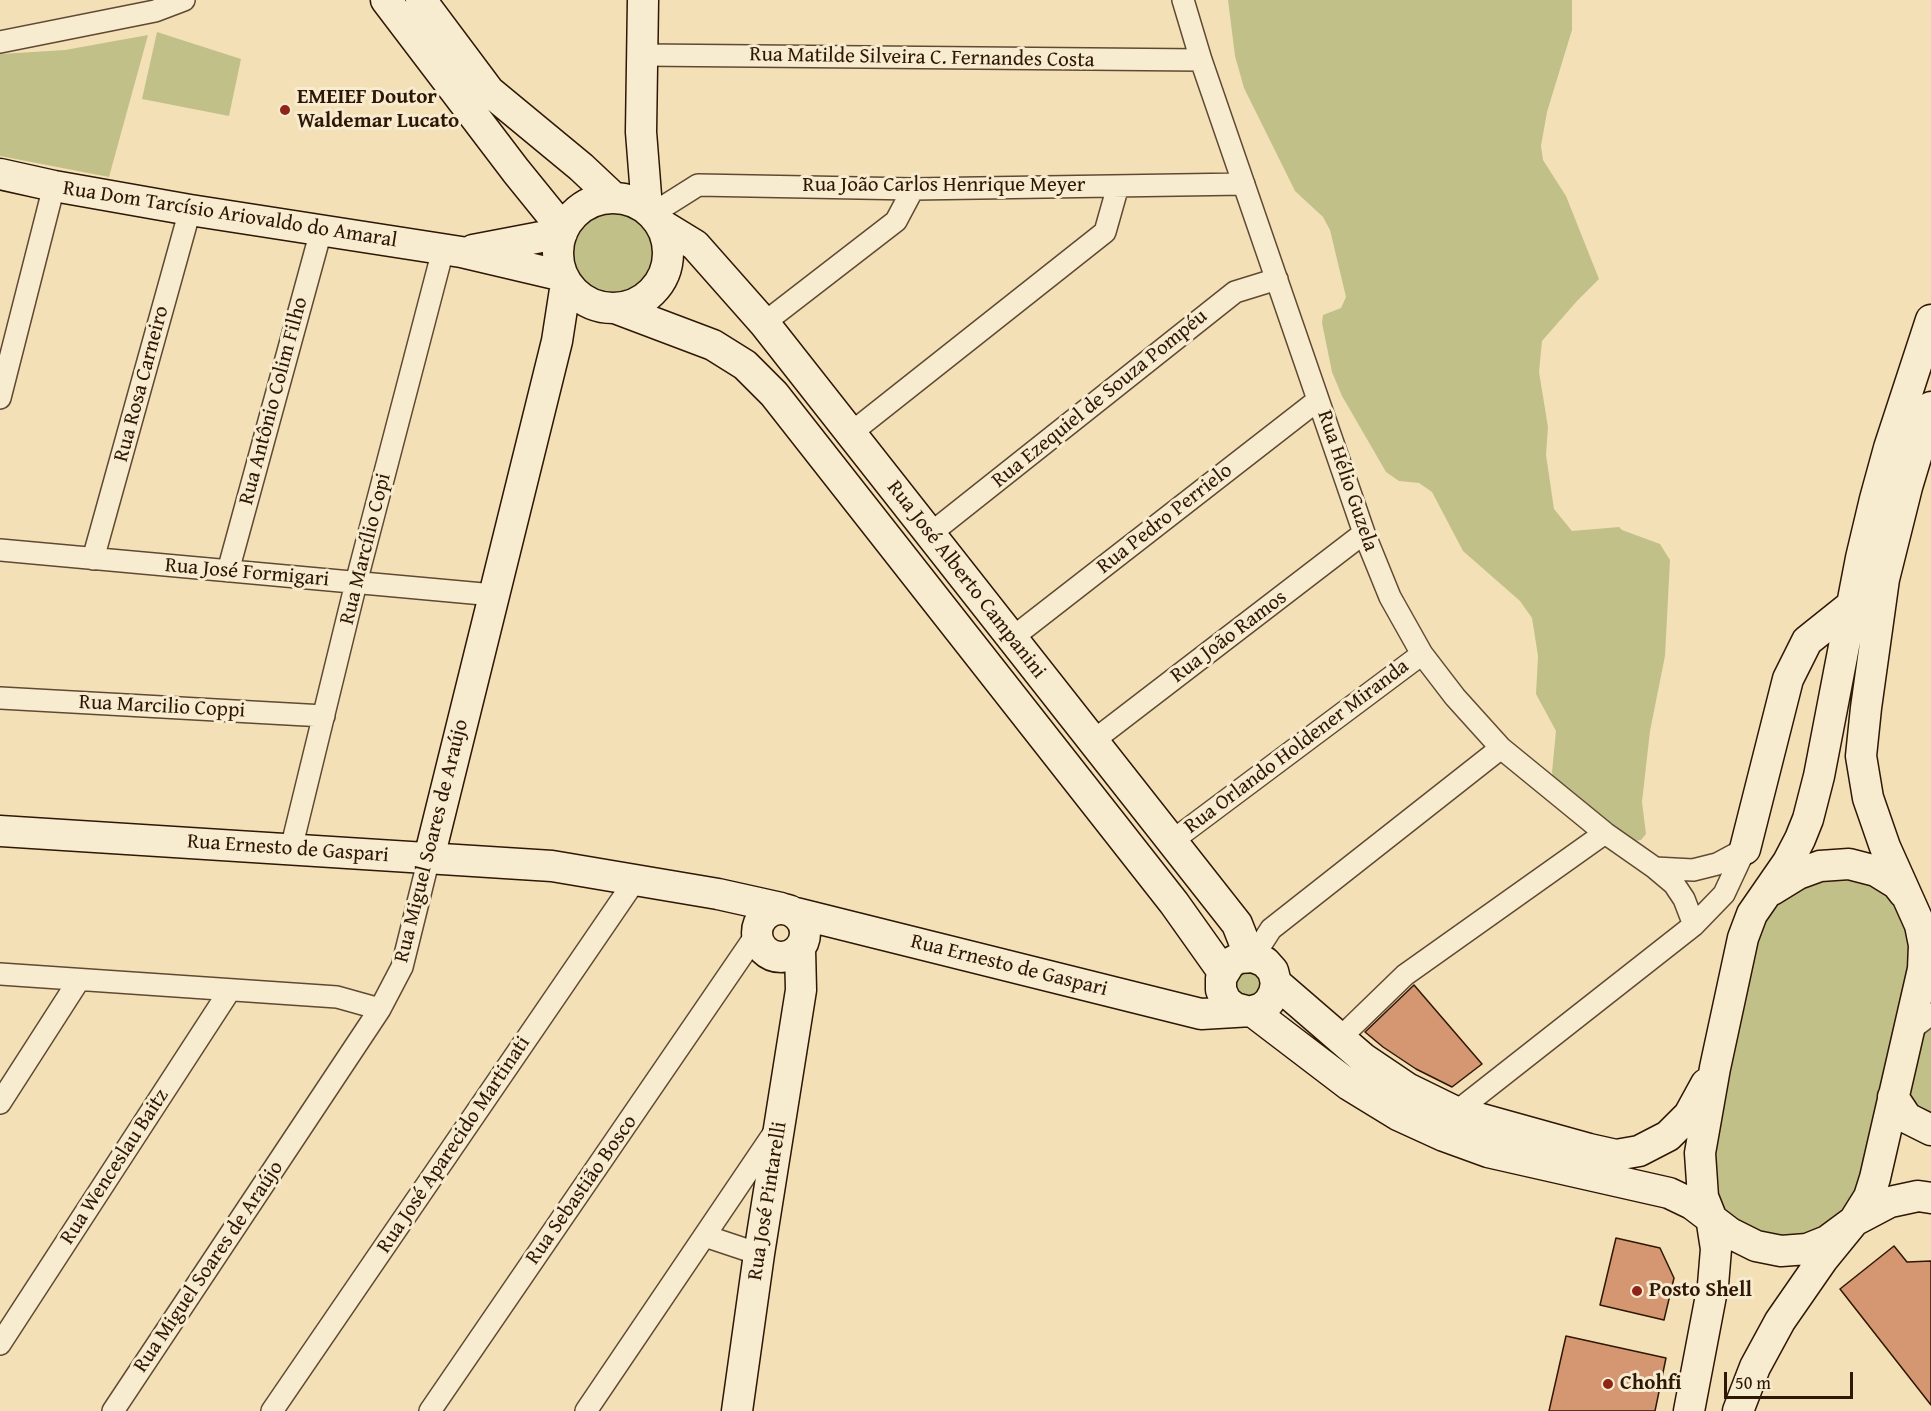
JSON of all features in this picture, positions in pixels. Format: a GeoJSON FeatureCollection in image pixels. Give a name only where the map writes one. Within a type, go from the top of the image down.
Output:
{"type":"FeatureCollection","features":[{"type":"Feature","properties":{"kind":"street"},"geometry":{"type":"LineString","coordinates":[[0,42],[155,11],[184,0]]}},
{"type":"Feature","properties":{"kind":"street"},"geometry":{"type":"LineString","coordinates":[[386,0],[563,231]]}},
{"type":"Feature","properties":{"kind":"street","name":"Rua José Alberto Campanini"},"geometry":{"type":"LineString","coordinates":[[421,0],[489,91],[581,167],[695,245],[764,323],[1237,924],[1252,957]]}},
{"type":"Feature","properties":{"kind":"street"},"geometry":{"type":"LineString","coordinates":[[639,208],[643,0]]}},
{"type":"Feature","properties":{"kind":"street","name":"Rua Hélio Guzela"},"geometry":{"type":"LineString","coordinates":[[1183,0],[1201,60],[1364,533],[1390,597],[1422,654],[1455,698],[1501,748],[1605,834],[1655,868],[1674,884],[1684,898],[1694,925]]}},
{"type":"Feature","properties":{"kind":"street","name":"Rua Matilde Silveira C. Fernandes Costa"},"geometry":{"type":"LineString","coordinates":[[642,55],[1201,60]]}},
{"type":"Feature","properties":{"kind":"street","name":"Rua Dom Tarcísio Ariovaldo do Amaral"},"geometry":{"type":"LineString","coordinates":[[0,174],[190,210],[452,251],[564,280]]}},
{"type":"Feature","properties":{"kind":"street","name":"Rua João Carlos Henrique Meyer"},"geometry":{"type":"LineString","coordinates":[[639,208],[698,184],[914,189],[1244,184]]}},
{"type":"Feature","properties":{"kind":"street"},"geometry":{"type":"LineString","coordinates":[[0,398],[10,320],[54,186]]}},
{"type":"Feature","properties":{"kind":"street"},"geometry":{"type":"LineString","coordinates":[[851,433],[1105,232],[1118,186]]}},
{"type":"Feature","properties":{"kind":"street"},"geometry":{"type":"LineString","coordinates":[[764,323],[896,221],[914,189]]}},
{"type":"Feature","properties":{"kind":"street"},"geometry":{"type":"LineString","coordinates":[[557,341],[575,321],[610,308],[634,304],[651,294],[663,279],[668,260],[667,240],[639,208],[593,202],[576,213],[563,231],[558,247],[559,262],[564,280],[576,295],[590,303],[610,308]]}},
{"type":"Feature","properties":{"kind":"street","name":"Rua Rosa Carneiro"},"geometry":{"type":"LineString","coordinates":[[93,559],[190,210]]}},
{"type":"Feature","properties":{"kind":"street","name":"Rua Antônio Colim Filho"},"geometry":{"type":"LineString","coordinates":[[228,571],[321,231]]}},
{"type":"Feature","properties":{"kind":"street","name":"Rua Dom Tarcísio Ariovaldo do Amaral"},"geometry":{"type":"LineString","coordinates":[[452,251],[563,231]]}},
{"type":"Feature","properties":{"kind":"street","name":"Rua Marcílio Copi"},"geometry":{"type":"LineString","coordinates":[[291,849],[356,583],[452,251]]}},
{"type":"Feature","properties":{"kind":"street","name":"Rua Ezequiel de Souza Pompéu"},"geometry":{"type":"LineString","coordinates":[[930,534],[1235,292],[1277,279]]}},
{"type":"Feature","properties":{"kind":"street","name":"Rua Miguel Soares de Araújo"},"geometry":{"type":"LineString","coordinates":[[113,1411],[380,1009],[402,967],[557,341],[564,280]]}},
{"type":"Feature","properties":{"kind":"street","name":"Rua José Alberto Campanini"},"geometry":{"type":"LineString","coordinates":[[610,308],[713,345],[745,365],[774,394],[1174,903],[1222,975]]}},
{"type":"Feature","properties":{"kind":"street"},"geometry":{"type":"LineString","coordinates":[[1689,1411],[1713,1285],[1716,1249],[1711,1217],[1703,1197],[1700,1153],[1715,1068],[1743,938],[1752,914],[1788,862],[1808,819],[1819,776],[1861,558],[1887,458],[1931,320]]}},
{"type":"Feature","properties":{"kind":"street","name":"Rua Pedro Perrielo"},"geometry":{"type":"LineString","coordinates":[[1012,638],[1318,400]]}},
{"type":"Feature","properties":{"kind":"street"},"geometry":{"type":"LineString","coordinates":[[1738,1411],[1755,1367],[1780,1320],[1823,1259],[1854,1221],[1869,1197],[1893,1097],[1920,1022],[1924,945],[1920,925],[1921,913],[1885,847],[1868,798],[1862,756],[1866,708],[1884,579],[1907,487],[1931,406]]}},
{"type":"Feature","properties":{"kind":"street","name":"Rua João Ramos"},"geometry":{"type":"LineString","coordinates":[[1093,741],[1364,533]]}},
{"type":"Feature","properties":{"kind":"street","name":"Rua José Formigari"},"geometry":{"type":"LineString","coordinates":[[0,550],[494,595]]}},
{"type":"Feature","properties":{"kind":"street"},"geometry":{"type":"LineString","coordinates":[[1456,1112],[1694,925],[1724,894],[1745,849],[1788,679],[1807,641],[1852,605]]}},
{"type":"Feature","properties":{"kind":"street","name":"Rua Orlando Holdener Miranda"},"geometry":{"type":"LineString","coordinates":[[1172,841],[1422,654]]}},
{"type":"Feature","properties":{"kind":"street","name":"Rua Marcilio Coppi"},"geometry":{"type":"LineString","coordinates":[[0,698],[324,716]]}},
{"type":"Feature","properties":{"kind":"street"},"geometry":{"type":"LineString","coordinates":[[1252,957],[1271,929],[1501,748]]}},
{"type":"Feature","properties":{"kind":"street","name":"Rua Ernesto de Gaspari"},"geometry":{"type":"LineString","coordinates":[[0,831],[552,866],[718,894],[780,934],[862,929],[1201,1014],[1249,1011]]}},
{"type":"Feature","properties":{"kind":"street"},"geometry":{"type":"LineString","coordinates":[[1340,1038],[1405,975],[1605,834]]}},
{"type":"Feature","properties":{"kind":"street"},"geometry":{"type":"LineString","coordinates":[[1655,868],[1693,870],[1717,864],[1745,849]]}},
{"type":"Feature","properties":{"kind":"street"},"geometry":{"type":"LineString","coordinates":[[1762,898],[1798,874],[1820,866],[1849,864],[1876,871],[1897,884],[1921,913]]}},
{"type":"Feature","properties":{"kind":"street","name":"Rua José Aparecido Martinati"},"geometry":{"type":"LineString","coordinates":[[272,1411],[636,879]]}},
{"type":"Feature","properties":{"kind":"street","name":"Rua Sebastião Bosco"},"geometry":{"type":"LineString","coordinates":[[430,1411],[734,969],[780,934]]}},
{"type":"Feature","properties":{"kind":"street","name":"Rua José Pintarelli"},"geometry":{"type":"LineString","coordinates":[[736,1410],[801,990],[780,934]]}},
{"type":"Feature","properties":{"kind":"street"},"geometry":{"type":"LineString","coordinates":[[1249,1011],[1262,1008],[1269,1002],[1276,983],[1273,971],[1264,962],[1252,957],[1239,958],[1230,963],[1222,975],[1221,990],[1226,1000],[1235,1008],[1249,1011],[1349,1085],[1398,1115],[1444,1136],[1488,1152],[1669,1192],[1692,1204],[1730,1233],[1756,1246],[1781,1251],[1807,1249],[1827,1241],[1854,1221],[1890,1202],[1918,1196],[1931,1198]]}},
{"type":"Feature","properties":{"kind":"street"},"geometry":{"type":"LineString","coordinates":[[0,974],[338,997],[380,1009]]}},
{"type":"Feature","properties":{"kind":"street","name":"Rua Ernesto de Gaspari"},"geometry":{"type":"LineString","coordinates":[[1156,1003],[1185,995],[1222,975]]}},
{"type":"Feature","properties":{"kind":"street"},"geometry":{"type":"LineString","coordinates":[[0,1103],[79,980]]}},
{"type":"Feature","properties":{"kind":"street"},"geometry":{"type":"LineString","coordinates":[[1276,983],[1364,1059],[1407,1088],[1456,1112],[1616,1155],[1640,1151],[1668,1136],[1689,1115],[1715,1068]]}},
{"type":"Feature","properties":{"kind":"street","name":"Rua Wenceslau Baitz"},"geometry":{"type":"LineString","coordinates":[[0,1344],[230,990]]}},
{"type":"Feature","properties":{"kind":"street"},"geometry":{"type":"LineString","coordinates":[[1893,1097],[1907,1118],[1931,1130]]}},
{"type":"Feature","properties":{"kind":"street"},"geometry":{"type":"LineString","coordinates":[[586,1411],[781,1124]]}},
{"type":"Feature","properties":{"kind":"street"},"geometry":{"type":"LineString","coordinates":[[705,1236],[759,1254]]}},
{"type":"Feature","properties":{"kind":"shaded area"},"geometry":{"type":"Polygon","coordinates":[[[1228,0],[1572,0],[1572,30],[1547,112],[1541,146],[1543,160],[1566,196],[1599,279],[1542,341],[1539,372],[1548,427],[1546,455],[1554,509],[1572,531],[1619,527],[1660,544],[1670,560],[1665,656],[1650,731],[1642,802],[1646,834],[1641,840],[1630,842],[1558,794],[1552,772],[1556,731],[1536,694],[1538,656],[1532,618],[1520,601],[1463,551],[1432,492],[1419,483],[1399,481],[1386,472],[1342,396],[1332,372],[1322,323],[1323,315],[1341,308],[1346,297],[1330,230],[1323,217],[1295,191],[1244,88],[1235,56],[1228,0]]]}},
{"type":"Feature","properties":{"kind":"shaded area"},"geometry":{"type":"Polygon","coordinates":[[[157,32],[241,59],[229,116],[142,99],[157,32]]]}},
{"type":"Feature","properties":{"kind":"shaded area"},"geometry":{"type":"Polygon","coordinates":[[[148,35],[109,177],[0,156],[0,54],[65,50],[148,35]]]}},
{"type":"Feature","properties":{"kind":"shaded area"},"geometry":{"type":"Polygon","coordinates":[[[608,211],[624,211],[640,218],[651,229],[658,245],[655,269],[646,283],[624,295],[608,295],[592,288],[581,277],[574,261],[574,245],[581,229],[592,218],[608,211]]]}},
{"type":"Feature","properties":{"kind":"shaded area"},"geometry":{"type":"Polygon","coordinates":[[[1829,876],[1857,878],[1881,890],[1901,909],[1914,963],[1852,1210],[1809,1238],[1762,1236],[1743,1226],[1726,1212],[1714,1193],[1708,1167],[1761,921],[1780,897],[1829,876]]]}},
{"type":"Feature","properties":{"kind":"shaded area"},"geometry":{"type":"Polygon","coordinates":[[[1254,969],[1265,984],[1254,1000],[1236,996],[1233,978],[1238,971],[1254,969]]]}},
{"type":"Feature","properties":{"kind":"shaded area"},"geometry":{"type":"Polygon","coordinates":[[[1931,1029],[1931,1112],[1910,1101],[1910,1057],[1924,1033],[1931,1029]]]}},
{"type":"Feature","properties":{"kind":"building"},"geometry":{"type":"Polygon","coordinates":[[[1414,985],[1482,1064],[1452,1087],[1416,1069],[1365,1032],[1414,985]]]}},
{"type":"Feature","properties":{"kind":"building","name":"Posto Shell"},"geometry":{"type":"Polygon","coordinates":[[[1616,1238],[1660,1248],[1674,1278],[1664,1320],[1600,1305],[1616,1238]]]}},
{"type":"Feature","properties":{"kind":"building"},"geometry":{"type":"Polygon","coordinates":[[[1894,1246],[1907,1262],[1931,1261],[1931,1405],[1840,1289],[1894,1246]]]}},
{"type":"Feature","properties":{"kind":"building","name":"Chohfi"},"geometry":{"type":"Polygon","coordinates":[[[1566,1336],[1666,1358],[1655,1411],[1549,1411],[1566,1336]]]}},
{"type":"Feature","properties":{"kind":"place","name":"EMEIEF Doutor Waldemar Lucato"},"geometry":{"type":"Point","coordinates":[285,110]}},
{"type":"Feature","properties":{"kind":"place","name":"Posto Shell"},"geometry":{"type":"Point","coordinates":[1637,1291]}},
{"type":"Feature","properties":{"kind":"place","name":"Chohfi"},"geometry":{"type":"Point","coordinates":[1608,1384]}}]}
